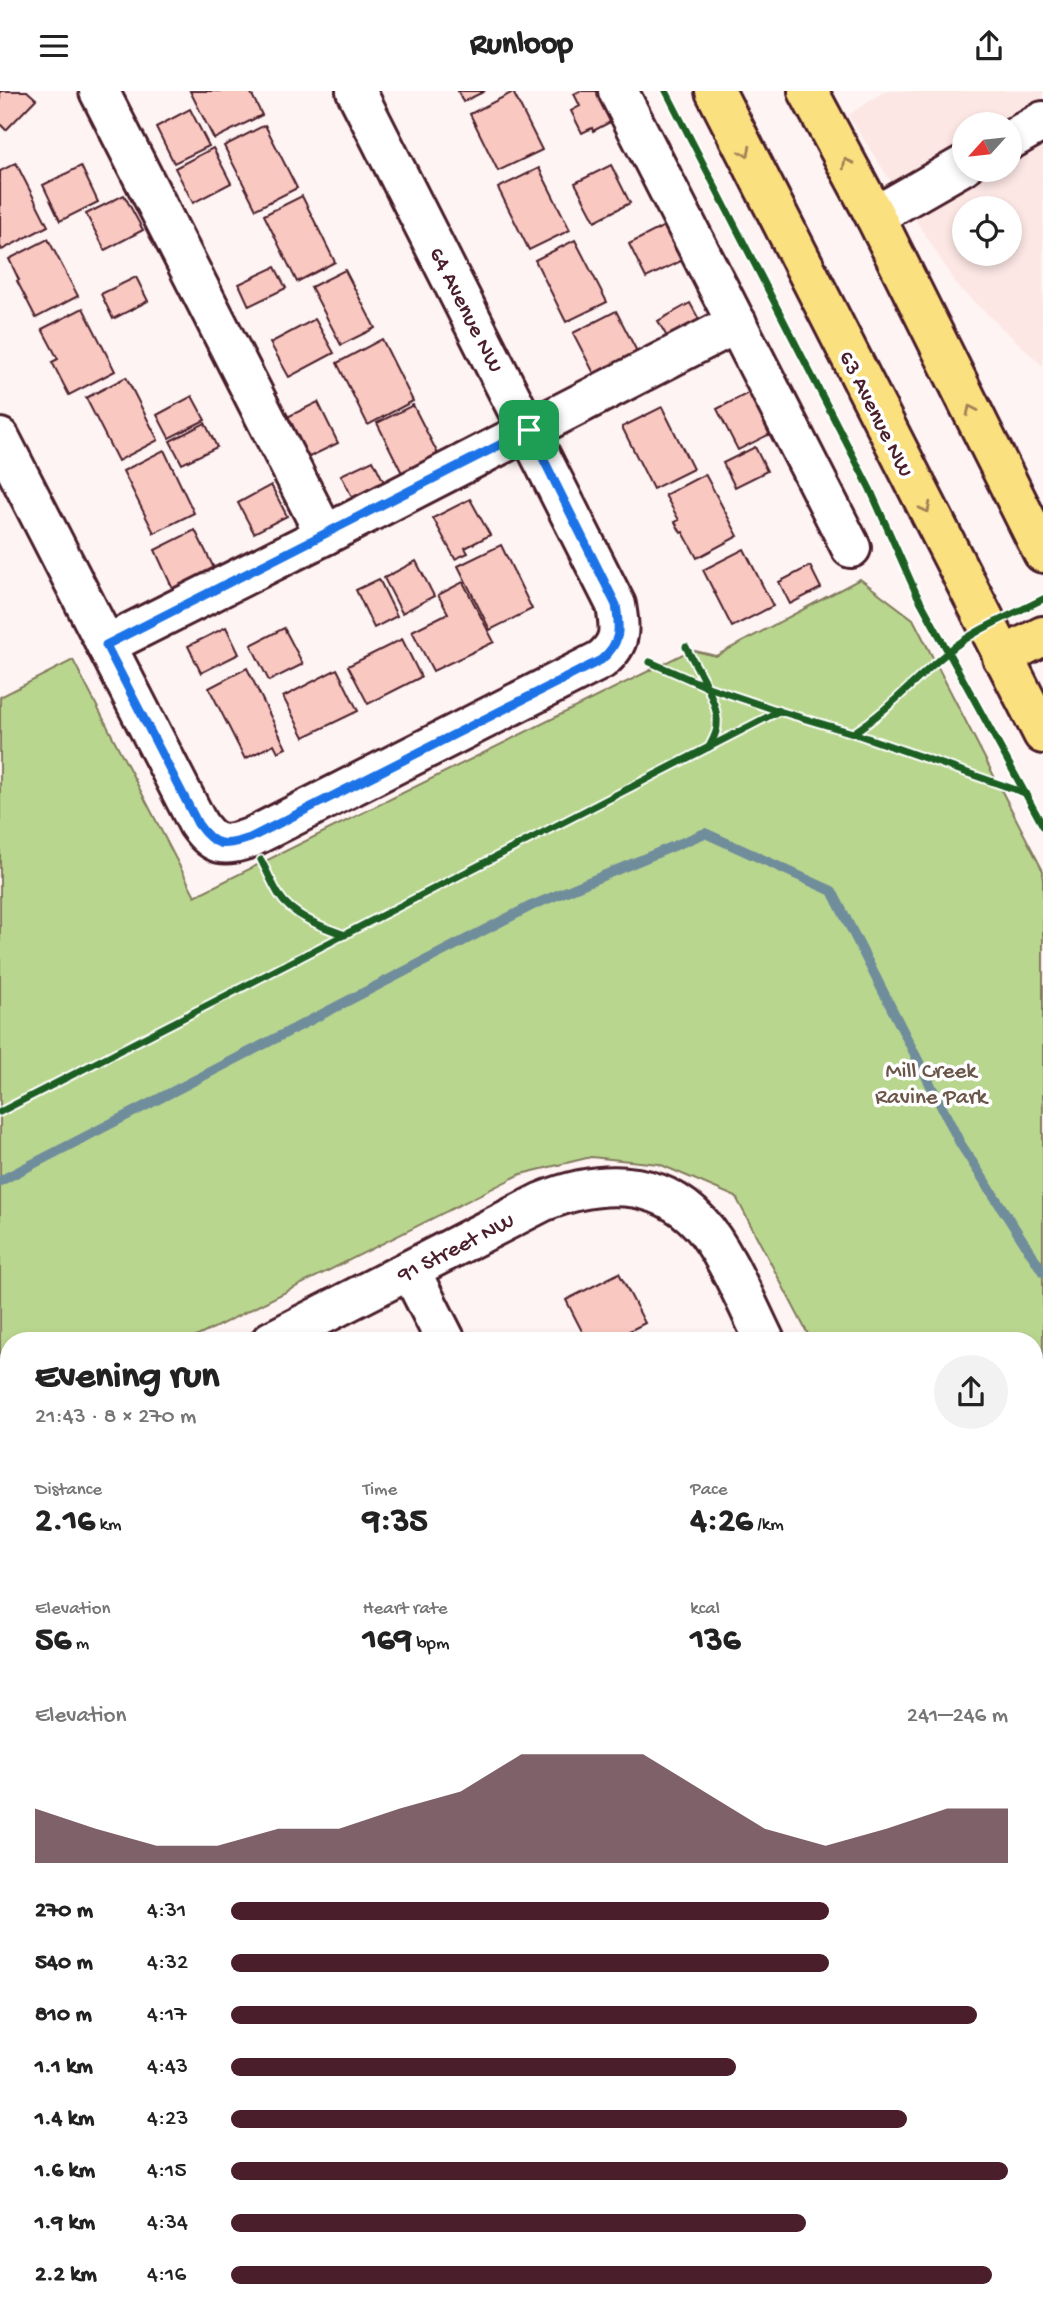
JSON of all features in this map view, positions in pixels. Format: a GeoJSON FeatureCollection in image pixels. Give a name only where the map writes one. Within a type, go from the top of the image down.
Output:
{"type":"FeatureCollection","features":[{"type":"Feature","properties":{"kind":"main road","name":"63 Avenue NW"},"geometry":{"type":"LineString","coordinates":[[715,91],[1043,734]]}},
{"type":"Feature","properties":{"kind":"main road"},"geometry":{"type":"LineString","coordinates":[[808,91],[874,216],[1043,554]]}},
{"type":"Feature","properties":{"kind":"main road"},"geometry":{"type":"LineString","coordinates":[[1001,471],[1043,501]]}},
{"type":"Feature","properties":{"kind":"main road"},"geometry":{"type":"LineString","coordinates":[[1002,657],[1043,636]]}},
{"type":"Feature","properties":{"kind":"street"},"geometry":{"type":"LineString","coordinates":[[99,91],[325,535]]}},
{"type":"Feature","properties":{"kind":"street","name":"64 Avenue NW"},"geometry":{"type":"LineString","coordinates":[[106,645],[198,824],[207,837],[218,843],[233,844],[250,838],[601,660],[615,644],[619,631],[616,605],[356,91]]}},
{"type":"Feature","properties":{"kind":"street"},"geometry":{"type":"LineString","coordinates":[[618,91],[851,548]]}},
{"type":"Feature","properties":{"kind":"street"},"geometry":{"type":"LineString","coordinates":[[1022,133],[1043,121]]}},
{"type":"Feature","properties":{"kind":"street"},"geometry":{"type":"LineString","coordinates":[[874,216],[952,172]]}},
{"type":"Feature","properties":{"kind":"street"},"geometry":{"type":"LineString","coordinates":[[0,437],[106,645],[737,323]]}},
{"type":"Feature","properties":{"kind":"street","name":"91 Street NW"},"geometry":{"type":"LineString","coordinates":[[289,1332],[562,1194],[582,1188],[606,1186],[633,1187],[649,1191],[672,1201],[701,1223],[720,1252],[760,1332]]}},
{"type":"Feature","properties":{"kind":"street"},"geometry":{"type":"LineString","coordinates":[[410,1270],[441,1332]]}},
{"type":"Feature","properties":{"kind":"shaded area"},"geometry":{"type":"Polygon","coordinates":[[[885,91],[1043,91],[1043,366],[960,289],[848,115],[885,91]]]}},
{"type":"Feature","properties":{"kind":"green space","name":"Mill Creek Ravine Park"},"geometry":{"type":"Polygon","coordinates":[[[860,579],[913,619],[1043,871],[1043,1332],[807,1332],[736,1197],[659,1164],[591,1157],[521,1174],[206,1332],[0,1332],[0,697],[73,660],[195,896],[691,650],[716,656],[860,579]]]}},
{"type":"Feature","properties":{"kind":"building"},"geometry":{"type":"Polygon","coordinates":[[[0,91],[27,91],[36,99],[6,130],[0,124],[0,91]]]}},
{"type":"Feature","properties":{"kind":"building"},"geometry":{"type":"Polygon","coordinates":[[[190,91],[250,91],[262,115],[214,139],[190,91]]]}},
{"type":"Feature","properties":{"kind":"building"},"geometry":{"type":"Polygon","coordinates":[[[458,91],[485,91],[463,102],[458,91]]]}},
{"type":"Feature","properties":{"kind":"building"},"geometry":{"type":"Polygon","coordinates":[[[580,91],[599,91],[614,120],[593,131],[592,128],[582,133],[571,111],[580,106],[574,94],[580,91]]]}},
{"type":"Feature","properties":{"kind":"building"},"geometry":{"type":"Polygon","coordinates":[[[513,92],[542,150],[498,171],[470,114],[513,92]]]}},
{"type":"Feature","properties":{"kind":"building"},"geometry":{"type":"Polygon","coordinates":[[[190,109],[209,146],[174,163],[156,127],[190,109]]]}},
{"type":"Feature","properties":{"kind":"building"},"geometry":{"type":"Polygon","coordinates":[[[265,125],[297,188],[256,209],[224,146],[265,125]]]}},
{"type":"Feature","properties":{"kind":"building"},"geometry":{"type":"Polygon","coordinates":[[[213,148],[231,183],[193,203],[175,168],[213,148]]]}},
{"type":"Feature","properties":{"kind":"building"},"geometry":{"type":"Polygon","coordinates":[[[16,163],[48,226],[2,250],[0,171],[16,163]]]}},
{"type":"Feature","properties":{"kind":"building"},"geometry":{"type":"Polygon","coordinates":[[[611,165],[630,203],[595,221],[575,183],[611,165]]]}},
{"type":"Feature","properties":{"kind":"building"},"geometry":{"type":"Polygon","coordinates":[[[81,166],[98,202],[60,221],[43,185],[81,166]]]}},
{"type":"Feature","properties":{"kind":"building"},"geometry":{"type":"Polygon","coordinates":[[[539,168],[570,230],[529,250],[498,188],[539,168]]]}},
{"type":"Feature","properties":{"kind":"building"},"geometry":{"type":"Polygon","coordinates":[[[124,195],[143,230],[105,250],[86,214],[124,195]]]}},
{"type":"Feature","properties":{"kind":"building"},"geometry":{"type":"Polygon","coordinates":[[[302,196],[335,262],[297,282],[264,215],[302,196]]]}},
{"type":"Feature","properties":{"kind":"building"},"geometry":{"type":"Polygon","coordinates":[[[666,225],[683,260],[646,278],[629,244],[666,225]]]}},
{"type":"Feature","properties":{"kind":"building"},"geometry":{"type":"Polygon","coordinates":[[[48,239],[78,296],[36,318],[9,259],[48,239]]]}},
{"type":"Feature","properties":{"kind":"building"},"geometry":{"type":"Polygon","coordinates":[[[575,240],[607,302],[566,322],[535,260],[575,240]]]}},
{"type":"Feature","properties":{"kind":"building"},"geometry":{"type":"Polygon","coordinates":[[[275,267],[286,288],[249,306],[239,284],[275,267]]]}},
{"type":"Feature","properties":{"kind":"building"},"geometry":{"type":"Polygon","coordinates":[[[345,270],[375,328],[341,345],[311,287],[345,270]]]}},
{"type":"Feature","properties":{"kind":"building"},"geometry":{"type":"Polygon","coordinates":[[[136,277],[148,301],[113,319],[101,294],[136,277]]]}},
{"type":"Feature","properties":{"kind":"building"},"geometry":{"type":"Polygon","coordinates":[[[690,303],[707,334],[675,351],[658,321],[690,303]]]}},
{"type":"Feature","properties":{"kind":"building"},"geometry":{"type":"Polygon","coordinates":[[[83,308],[115,371],[69,395],[52,362],[58,359],[42,329],[83,308]]]}},
{"type":"Feature","properties":{"kind":"building"},"geometry":{"type":"Polygon","coordinates":[[[616,311],[644,365],[601,387],[573,333],[616,311]]]}},
{"type":"Feature","properties":{"kind":"building"},"geometry":{"type":"Polygon","coordinates":[[[315,319],[334,353],[289,377],[270,343],[315,319]]]}},
{"type":"Feature","properties":{"kind":"building"},"geometry":{"type":"Polygon","coordinates":[[[382,339],[413,401],[368,425],[337,363],[382,339]]]}},
{"type":"Feature","properties":{"kind":"building"},"geometry":{"type":"Polygon","coordinates":[[[126,377],[158,440],[118,461],[86,398],[126,377]]]}},
{"type":"Feature","properties":{"kind":"building"},"geometry":{"type":"Polygon","coordinates":[[[756,389],[776,431],[738,450],[717,409],[756,389]]]}},
{"type":"Feature","properties":{"kind":"building"},"geometry":{"type":"Polygon","coordinates":[[[192,396],[205,420],[169,438],[157,415],[192,396]]]}},
{"type":"Feature","properties":{"kind":"building"},"geometry":{"type":"Polygon","coordinates":[[[318,402],[338,443],[299,462],[279,421],[318,402]]]}},
{"type":"Feature","properties":{"kind":"building"},"geometry":{"type":"Polygon","coordinates":[[[413,405],[440,458],[406,481],[377,423],[413,405]]]}},
{"type":"Feature","properties":{"kind":"building"},"geometry":{"type":"Polygon","coordinates":[[[662,407],[693,469],[653,489],[622,427],[662,407]]]}},
{"type":"Feature","properties":{"kind":"building"},"geometry":{"type":"Polygon","coordinates":[[[205,423],[217,447],[182,464],[170,441],[205,423]]]}},
{"type":"Feature","properties":{"kind":"building"},"geometry":{"type":"Polygon","coordinates":[[[755,447],[767,471],[735,487],[723,463],[755,447]]]}},
{"type":"Feature","properties":{"kind":"building"},"geometry":{"type":"Polygon","coordinates":[[[164,450],[194,513],[154,533],[123,471],[164,450]]]}},
{"type":"Feature","properties":{"kind":"building"},"geometry":{"type":"Polygon","coordinates":[[[373,460],[389,492],[357,507],[341,475],[373,460]]]}},
{"type":"Feature","properties":{"kind":"building"},"geometry":{"type":"Polygon","coordinates":[[[705,474],[738,536],[697,558],[675,522],[679,520],[665,495],[705,474]]]}},
{"type":"Feature","properties":{"kind":"building"},"geometry":{"type":"Polygon","coordinates":[[[271,485],[287,516],[254,533],[238,503],[271,485]]]}},
{"type":"Feature","properties":{"kind":"building"},"geometry":{"type":"Polygon","coordinates":[[[470,499],[490,535],[465,548],[468,553],[455,559],[433,518],[470,499]]]}},
{"type":"Feature","properties":{"kind":"building"},"geometry":{"type":"Polygon","coordinates":[[[195,530],[222,584],[180,605],[155,550],[195,530]]]}},
{"type":"Feature","properties":{"kind":"building"},"geometry":{"type":"Polygon","coordinates":[[[501,545],[532,609],[490,630],[458,566],[501,545]]]}},
{"type":"Feature","properties":{"kind":"building"},"geometry":{"type":"Polygon","coordinates":[[[744,549],[773,606],[732,627],[703,570],[744,549]]]}},
{"type":"Feature","properties":{"kind":"building"},"geometry":{"type":"Polygon","coordinates":[[[416,561],[434,596],[402,613],[384,578],[416,561]]]}},
{"type":"Feature","properties":{"kind":"building"},"geometry":{"type":"Polygon","coordinates":[[[810,566],[821,588],[790,604],[779,582],[810,566]]]}},
{"type":"Feature","properties":{"kind":"building"},"geometry":{"type":"Polygon","coordinates":[[[379,579],[397,616],[374,628],[356,590],[379,579]]]}},
{"type":"Feature","properties":{"kind":"building"},"geometry":{"type":"Polygon","coordinates":[[[463,582],[494,642],[433,671],[412,631],[448,613],[438,595],[463,582]]]}},
{"type":"Feature","properties":{"kind":"building"},"geometry":{"type":"Polygon","coordinates":[[[226,627],[239,654],[201,673],[188,646],[226,627]]]}},
{"type":"Feature","properties":{"kind":"building"},"geometry":{"type":"Polygon","coordinates":[[[284,628],[303,664],[269,681],[251,645],[284,628]]]}},
{"type":"Feature","properties":{"kind":"building"},"geometry":{"type":"Polygon","coordinates":[[[402,639],[421,677],[368,704],[348,666],[402,639]]]}},
{"type":"Feature","properties":{"kind":"building"},"geometry":{"type":"Polygon","coordinates":[[[247,668],[286,748],[278,752],[274,744],[245,759],[209,688],[247,668]]]}},
{"type":"Feature","properties":{"kind":"building"},"geometry":{"type":"Polygon","coordinates":[[[337,669],[358,711],[304,737],[283,697],[337,669]]]}},
{"type":"Feature","properties":{"kind":"building"},"geometry":{"type":"Polygon","coordinates":[[[619,1273],[645,1323],[628,1332],[582,1332],[566,1300],[619,1273]]]}},
{"type":"Feature","properties":{"kind":"waterway"},"geometry":{"type":"LineString","coordinates":[[0,1181],[531,906],[705,833],[832,891],[960,1143],[1043,1272]]}},
{"type":"Feature","properties":{"kind":"cycle path"},"geometry":{"type":"LineString","coordinates":[[666,91],[870,489],[916,593],[1043,826]]}},
{"type":"Feature","properties":{"kind":"cycle path"},"geometry":{"type":"LineString","coordinates":[[0,1112],[779,711],[853,733],[879,714],[959,644],[982,629],[1043,599]]}},
{"type":"Feature","properties":{"kind":"cycle path"},"geometry":{"type":"LineString","coordinates":[[686,647],[715,707],[717,729],[709,747]]}},
{"type":"Feature","properties":{"kind":"cycle path"},"geometry":{"type":"LineString","coordinates":[[650,662],[705,686],[779,711]]}},
{"type":"Feature","properties":{"kind":"cycle path"},"geometry":{"type":"LineString","coordinates":[[853,733],[1025,793]]}},
{"type":"Feature","properties":{"kind":"cycle path"},"geometry":{"type":"LineString","coordinates":[[261,860],[279,895],[292,909],[309,920],[345,935]]}},
{"type":"Feature","properties":{"kind":"route"},"geometry":{"type":"LineString","coordinates":[[529,430],[616,605],[619,631],[610,652],[601,660],[250,838],[233,844],[218,843],[207,837],[106,645],[529,430]]}}]}
